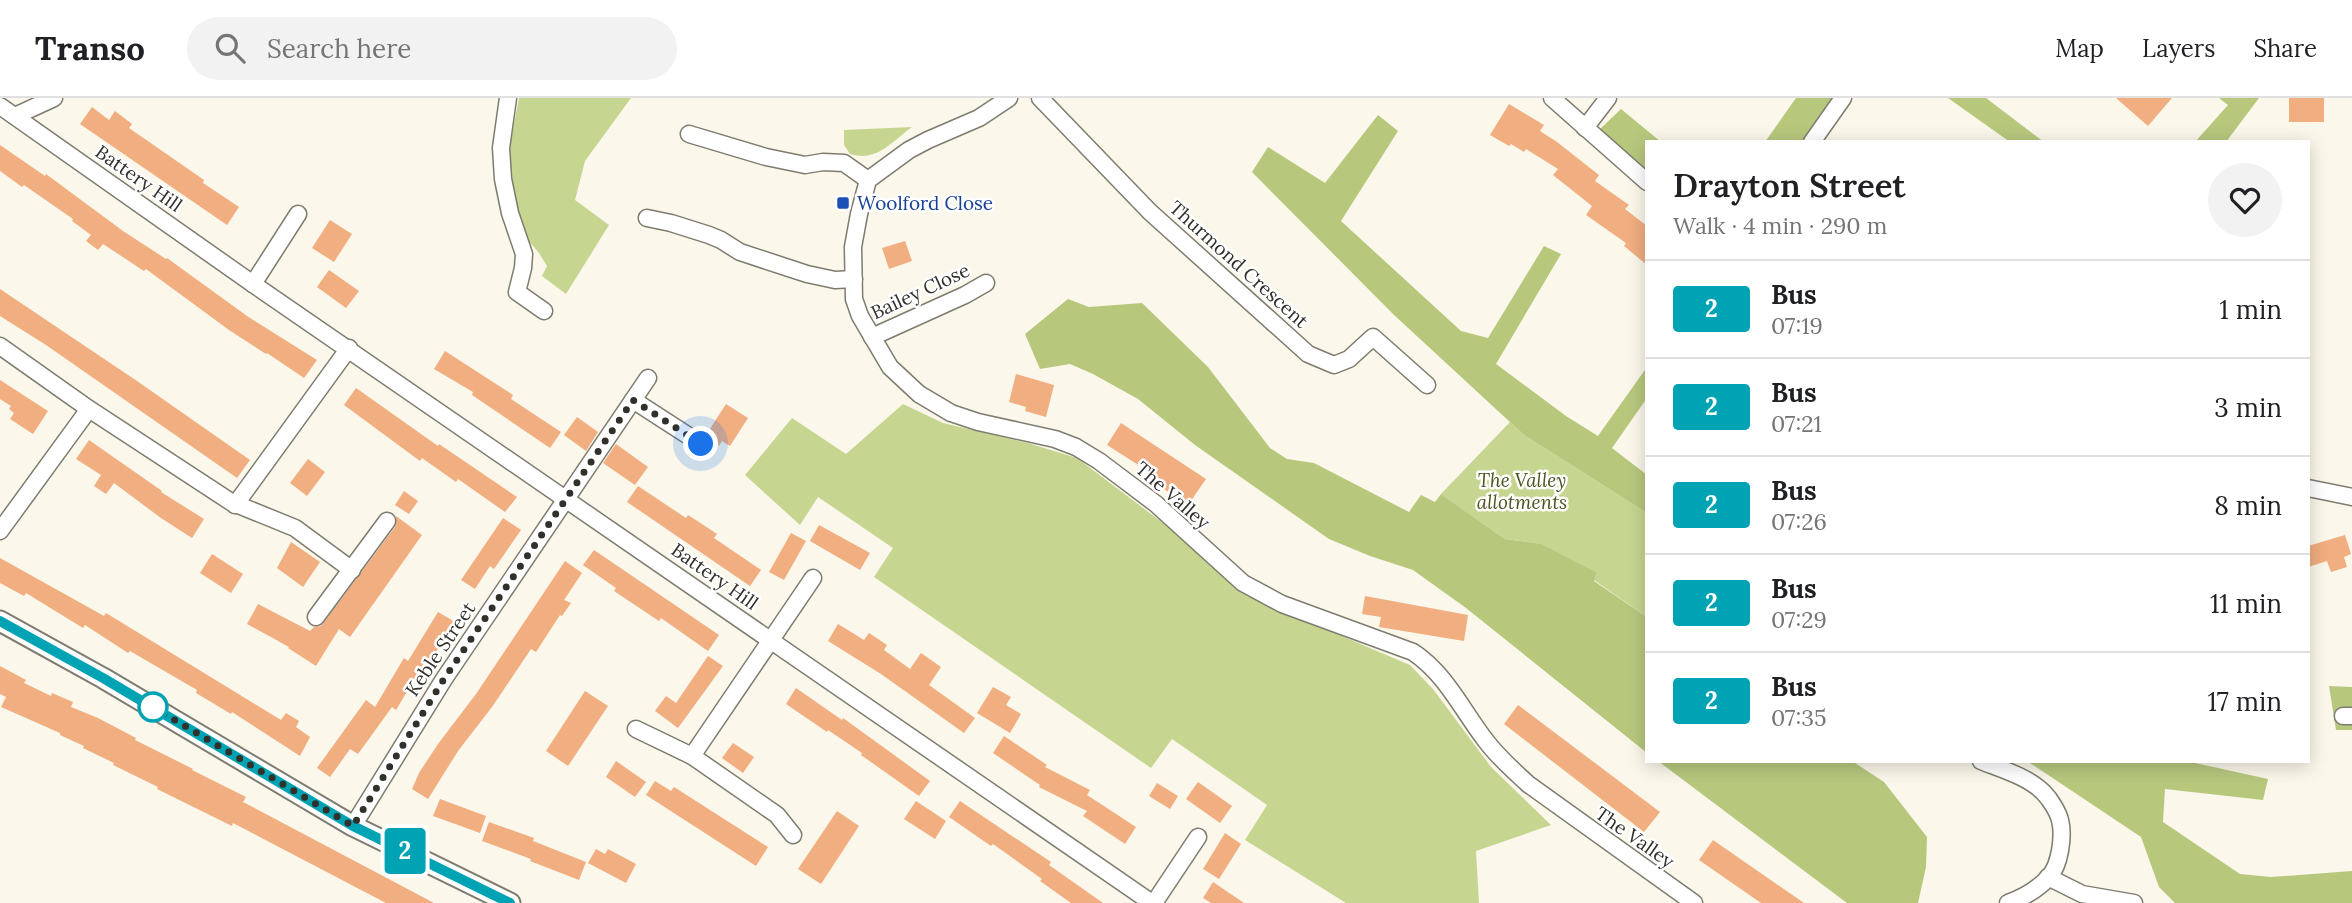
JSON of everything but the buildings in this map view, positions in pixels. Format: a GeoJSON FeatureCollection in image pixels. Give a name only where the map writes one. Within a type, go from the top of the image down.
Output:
{"type":"FeatureCollection","features":[{"type":"Feature","properties":{"kind":"street"},"geometry":{"type":"LineString","coordinates":[[15,116],[54,98]]}},
{"type":"Feature","properties":{"kind":"street"},"geometry":{"type":"LineString","coordinates":[[509,98],[500,148],[503,179],[517,239],[524,254],[517,292],[544,311]]}},
{"type":"Feature","properties":{"kind":"street"},"geometry":{"type":"LineString","coordinates":[[689,134],[766,157],[805,164],[844,163],[868,180],[909,150],[979,118],[1009,98]]}},
{"type":"Feature","properties":{"kind":"street","name":"Thurmond Crescent"},"geometry":{"type":"LineString","coordinates":[[1040,98],[1150,212],[1308,354],[1334,365],[1349,359],[1373,337],[1427,385]]}},
{"type":"Feature","properties":{"kind":"street"},"geometry":{"type":"LineString","coordinates":[[1552,98],[1645,180]]}},
{"type":"Feature","properties":{"kind":"street"},"geometry":{"type":"LineString","coordinates":[[1585,128],[1608,98]]}},
{"type":"Feature","properties":{"kind":"street"},"geometry":{"type":"LineString","coordinates":[[1813,140],[1843,98]]}},
{"type":"Feature","properties":{"kind":"street","name":"Battery Hill"},"geometry":{"type":"LineString","coordinates":[[0,106],[253,284],[1153,903]]}},
{"type":"Feature","properties":{"kind":"street","name":"The Valley"},"geometry":{"type":"LineString","coordinates":[[868,180],[853,247],[854,299],[890,367],[919,394],[951,412],[978,422],[1024,431],[1076,447],[1156,504],[1242,583],[1282,604],[1413,652],[1428,662],[1442,677],[1486,741],[1514,771],[1556,806],[1693,903]]}},
{"type":"Feature","properties":{"kind":"street"},"geometry":{"type":"LineString","coordinates":[[253,284],[298,214]]}},
{"type":"Feature","properties":{"kind":"street"},"geometry":{"type":"LineString","coordinates":[[647,218],[709,235],[740,252],[807,274],[854,279]]}},
{"type":"Feature","properties":{"kind":"street","name":"Bailey Close"},"geometry":{"type":"LineString","coordinates":[[872,337],[986,283]]}},
{"type":"Feature","properties":{"kind":"street"},"geometry":{"type":"LineString","coordinates":[[0,346],[89,409],[235,505],[295,528],[352,570]]}},
{"type":"Feature","properties":{"kind":"street"},"geometry":{"type":"LineString","coordinates":[[235,505],[349,348]]}},
{"type":"Feature","properties":{"kind":"street","name":"Keble Street"},"geometry":{"type":"LineString","coordinates":[[353,826],[444,679],[648,378]]}},
{"type":"Feature","properties":{"kind":"street"},"geometry":{"type":"LineString","coordinates":[[633,400],[701,444]]}},
{"type":"Feature","properties":{"kind":"street"},"geometry":{"type":"LineString","coordinates":[[0,531],[89,409]]}},
{"type":"Feature","properties":{"kind":"street"},"geometry":{"type":"LineString","coordinates":[[2310,488],[2352,497]]}},
{"type":"Feature","properties":{"kind":"street"},"geometry":{"type":"LineString","coordinates":[[316,617],[387,521]]}},
{"type":"Feature","properties":{"kind":"street"},"geometry":{"type":"LineString","coordinates":[[692,756],[813,578]]}},
{"type":"Feature","properties":{"kind":"street"},"geometry":{"type":"LineString","coordinates":[[0,621],[103,678],[353,826],[510,903]]}},
{"type":"Feature","properties":{"kind":"street"},"geometry":{"type":"LineString","coordinates":[[636,729],[692,756],[777,816],[793,835]]}},
{"type":"Feature","properties":{"kind":"street"},"geometry":{"type":"LineString","coordinates":[[1986,763],[2028,781],[2043,792],[2060,820],[2061,835],[2055,868],[2029,893],[2008,903]]}},
{"type":"Feature","properties":{"kind":"street"},"geometry":{"type":"LineString","coordinates":[[1153,903],[1198,837]]}},
{"type":"Feature","properties":{"kind":"street"},"geometry":{"type":"LineString","coordinates":[[2048,877],[2082,894],[2134,903]]}},
{"type":"Feature","properties":{"kind":"green space"},"geometry":{"type":"Polygon","coordinates":[[[519,98],[631,98],[585,161],[575,200],[609,225],[566,294],[542,276],[547,266],[527,239],[515,205],[509,150],[519,98]]]}},
{"type":"Feature","properties":{"kind":"green space"},"geometry":{"type":"Polygon","coordinates":[[[1796,98],[1836,98],[1805,140],[1766,140],[1796,98]]]}},
{"type":"Feature","properties":{"kind":"green space"},"geometry":{"type":"Polygon","coordinates":[[[1948,98],[1986,98],[2041,140],[2007,140],[1948,98]]]}},
{"type":"Feature","properties":{"kind":"green space"},"geometry":{"type":"Polygon","coordinates":[[[2219,98],[2259,98],[2228,140],[2197,140],[2228,105],[2219,98]]]}},
{"type":"Feature","properties":{"kind":"green space"},"geometry":{"type":"Polygon","coordinates":[[[1621,109],[1659,140],[1645,140],[1645,169],[1599,130],[1621,109]]]}},
{"type":"Feature","properties":{"kind":"green space"},"geometry":{"type":"Polygon","coordinates":[[[1378,115],[1398,131],[1341,221],[1461,331],[1488,338],[1544,246],[1561,254],[1496,364],[1566,416],[1598,436],[1645,370],[1645,401],[1612,448],[1645,473],[1645,512],[1524,435],[1393,314],[1252,172],[1268,147],[1325,183],[1378,115]]]}},
{"type":"Feature","properties":{"kind":"green space"},"geometry":{"type":"Polygon","coordinates":[[[912,127],[876,153],[860,156],[850,154],[844,145],[844,130],[912,127]]]}},
{"type":"Feature","properties":{"kind":"green space"},"geometry":{"type":"Polygon","coordinates":[[[1068,299],[1089,307],[1142,303],[1208,367],[1270,448],[1287,459],[1314,463],[1409,512],[1421,495],[1435,502],[1441,494],[1505,539],[1542,544],[1597,573],[1594,581],[1645,616],[1645,751],[1466,608],[1413,570],[1329,539],[1195,445],[1138,399],[1093,374],[1070,364],[1040,369],[1025,334],[1068,299]]]}},
{"type":"Feature","properties":{"kind":"green space"},"geometry":{"type":"Polygon","coordinates":[[[903,404],[943,423],[1028,443],[1077,458],[1167,526],[1239,590],[1410,665],[1433,689],[1491,767],[1551,825],[1476,851],[1479,903],[1346,903],[1245,840],[1267,805],[1172,739],[1151,768],[874,577],[893,548],[818,497],[800,525],[745,475],[792,418],[846,454],[903,404]]]}},
{"type":"Feature","properties":{"kind":"green space","name":"The Valley allotments"},"geometry":{"type":"Polygon","coordinates":[[[1510,422],[1524,435],[1645,512],[1645,616],[1594,580],[1597,574],[1542,544],[1505,539],[1441,494],[1510,422]]]}},
{"type":"Feature","properties":{"kind":"green space"},"geometry":{"type":"Polygon","coordinates":[[[2329,686],[2352,687],[2352,730],[2336,730],[2329,686]]]}},
{"type":"Feature","properties":{"kind":"green space"},"geometry":{"type":"Polygon","coordinates":[[[1661,763],[1855,763],[1884,782],[1927,837],[1926,867],[1918,903],[1847,903],[1661,763]]]}},
{"type":"Feature","properties":{"kind":"green space"},"geometry":{"type":"Polygon","coordinates":[[[2030,763],[2195,763],[2268,779],[2263,800],[2165,789],[2163,822],[2240,874],[2271,877],[2352,871],[2352,903],[2175,903],[2159,887],[2141,837],[2030,763]]]}},
{"type":"Feature","properties":{"kind":"bus line","name":"2"},"geometry":{"type":"LineString","coordinates":[[0,621],[103,678],[353,826],[510,903]]}},
{"type":"Feature","properties":{"kind":"place","name":"Woolford Close"},"geometry":{"type":"Point","coordinates":[843,203]}},
{"type":"Feature","properties":{"kind":"route"},"geometry":{"type":"LineString","coordinates":[[153,707],[353,826],[444,679],[633,400],[701,444]]}}]}
